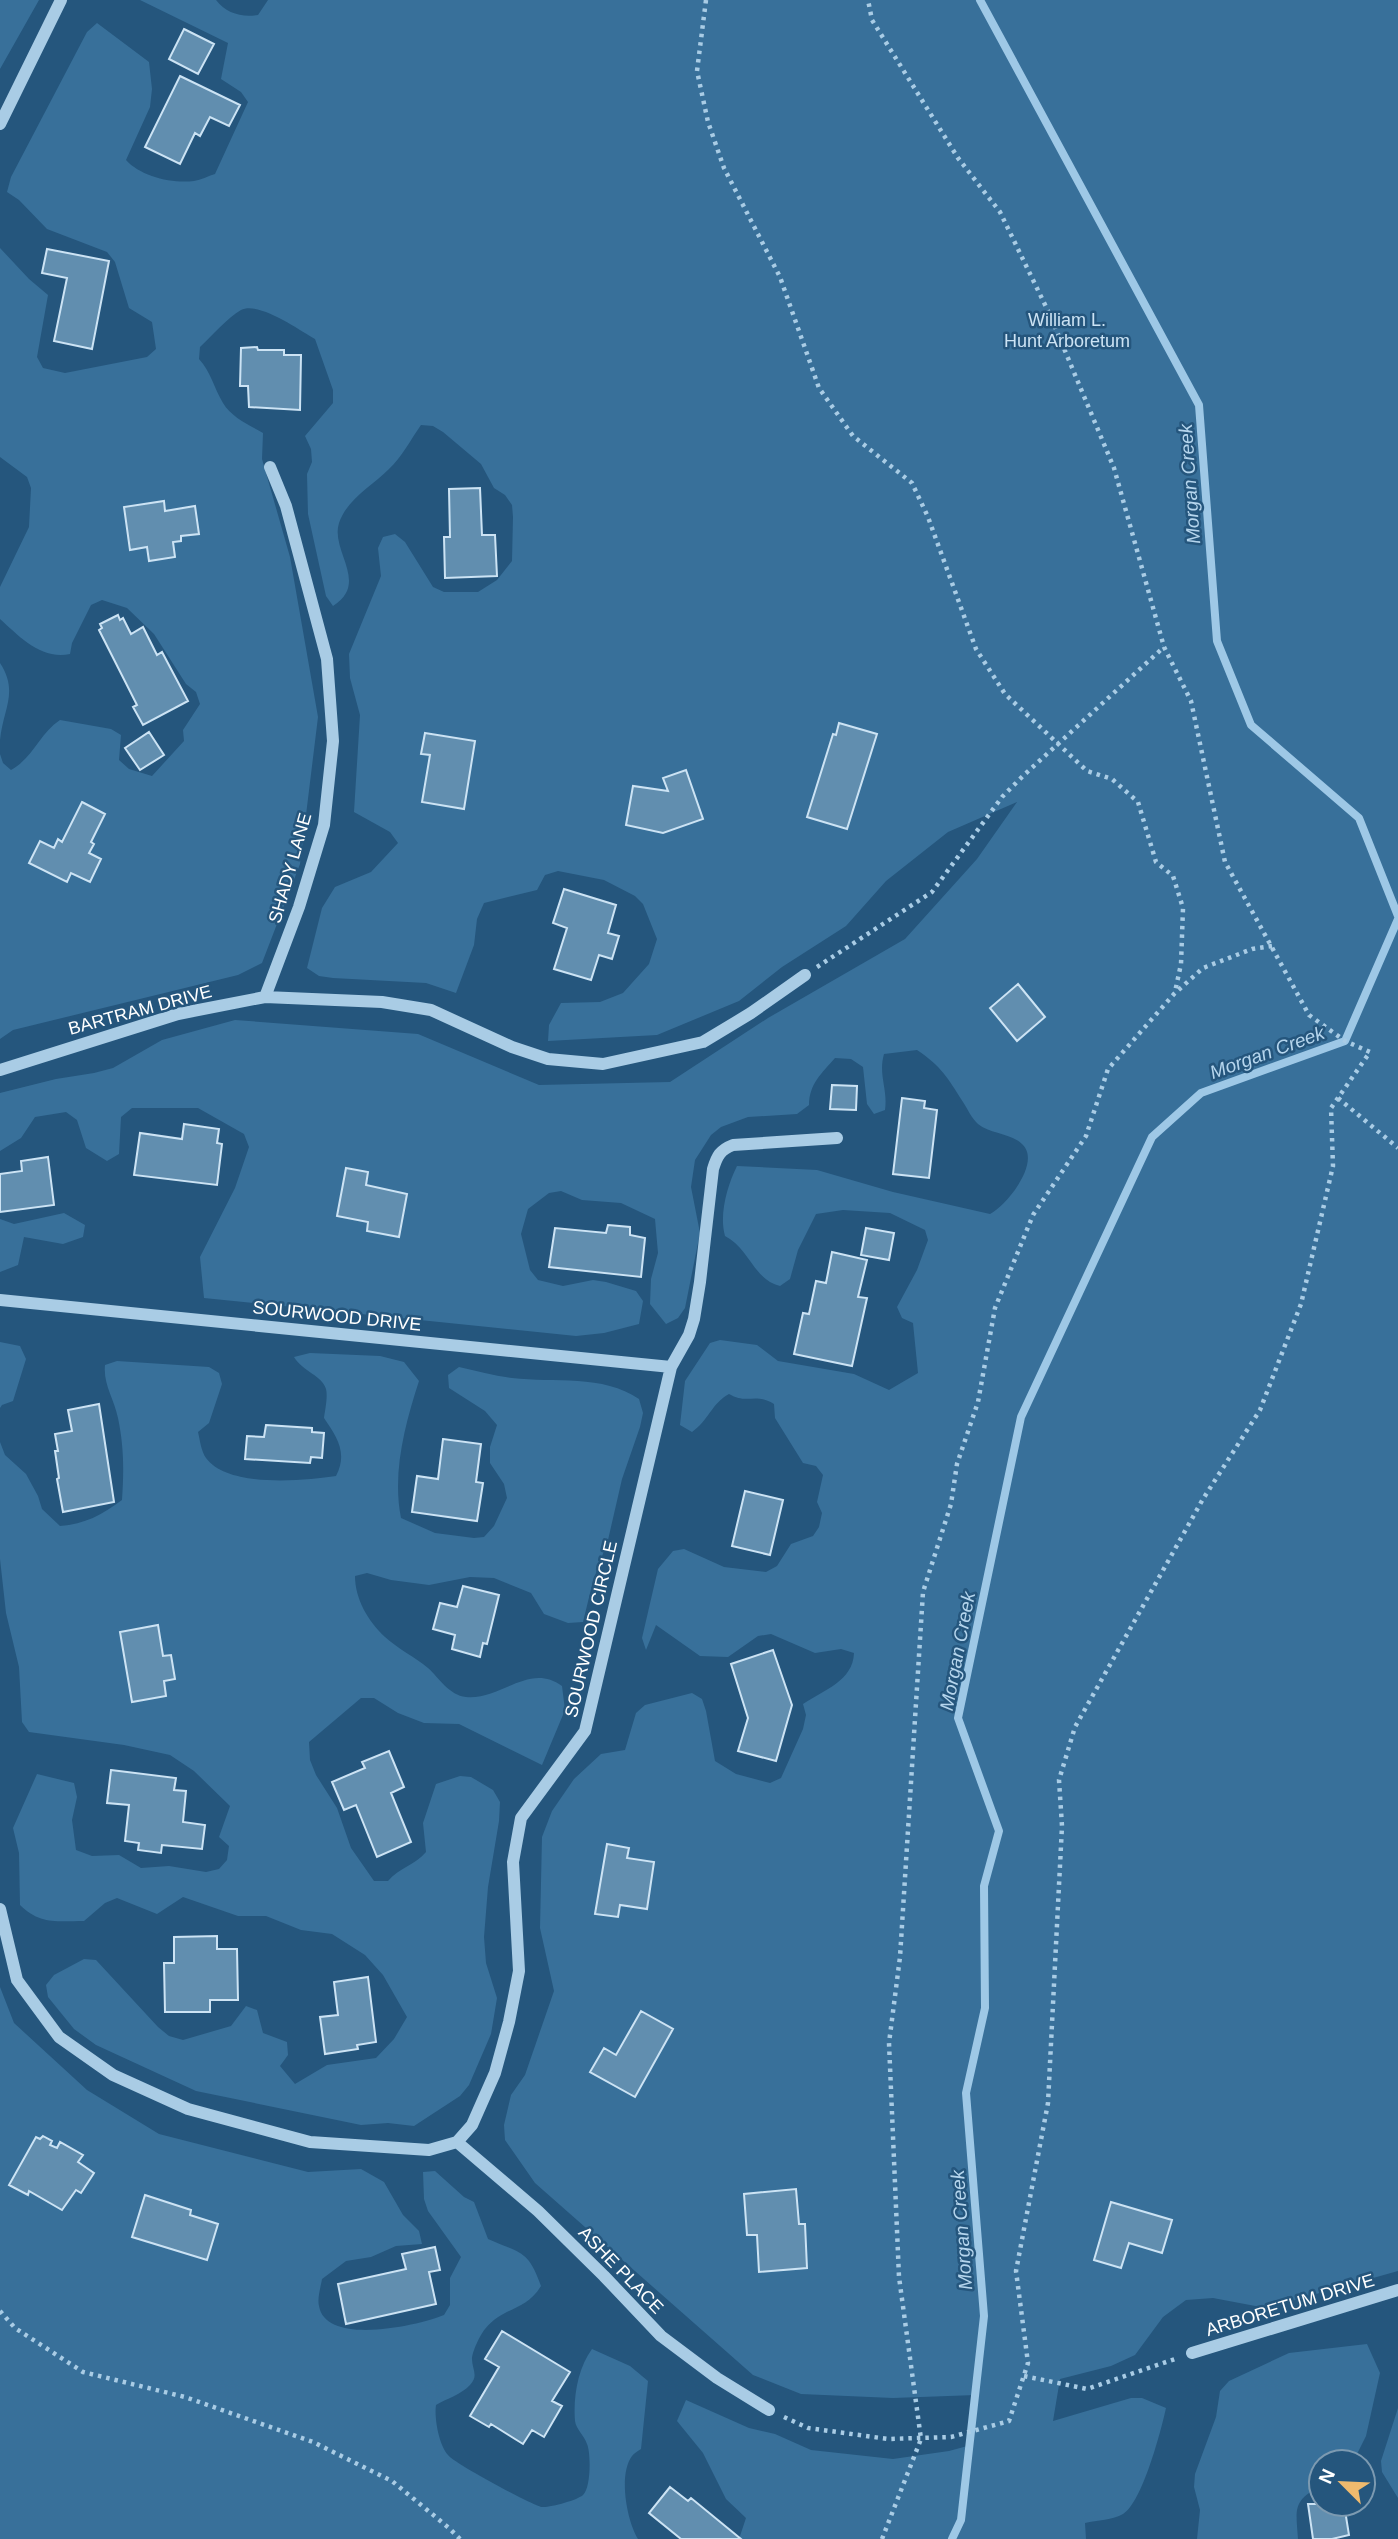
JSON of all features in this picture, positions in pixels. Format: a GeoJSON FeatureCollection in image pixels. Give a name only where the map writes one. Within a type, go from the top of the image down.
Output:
{"type":"FeatureCollection","features":[{"type":"Feature","properties":{"kind":"street"},"geometry":{"type":"LineString","coordinates":[[0,124],[61,0]]}},
{"type":"Feature","properties":{"kind":"street","name":"SHADY LANE"},"geometry":{"type":"LineString","coordinates":[[265,997],[299,907],[324,825],[333,741],[327,659],[286,506],[270,467]]}},
{"type":"Feature","properties":{"kind":"street","name":"BARTRAM DRIVE"},"geometry":{"type":"LineString","coordinates":[[0,1070],[178,1014],[265,997],[382,1002],[431,1010],[512,1047],[548,1059],[603,1064],[703,1042],[751,1013],[805,975]]}},
{"type":"Feature","properties":{"kind":"street","name":"SOURWOOD CIRCLE"},"geometry":{"type":"LineString","coordinates":[[457,2142],[472,2124],[495,2073],[509,2022],[519,1971],[513,1862],[521,1818],[585,1731],[671,1367],[690,1335],[694,1319],[717,1155],[733,1145],[837,1138]]}},
{"type":"Feature","properties":{"kind":"street","name":"SOURWOOD DRIVE"},"geometry":{"type":"LineString","coordinates":[[0,1300],[671,1367]]}},
{"type":"Feature","properties":{"kind":"street"},"geometry":{"type":"LineString","coordinates":[[0,1909],[17,1980],[59,2037],[113,2075],[188,2109],[310,2142],[429,2150],[457,2142]]}},
{"type":"Feature","properties":{"kind":"street","name":"ASHE PLACE"},"geometry":{"type":"LineString","coordinates":[[457,2142],[538,2211],[661,2336],[717,2378],[769,2410]]}},
{"type":"Feature","properties":{"kind":"street","name":"ARBORETUM DRIVE"},"geometry":{"type":"LineString","coordinates":[[1192,2353],[1398,2290]]}},
{"type":"Feature","properties":{"kind":"path"},"geometry":{"type":"LineString","coordinates":[[706,0],[697,71],[708,122],[724,168],[779,277],[819,388],[853,436],[912,482],[928,517],[976,649],[1005,694],[1087,771],[1112,779],[1138,802],[1156,862],[1173,876],[1183,908],[1181,964],[1174,994]]}},
{"type":"Feature","properties":{"kind":"path"},"geometry":{"type":"LineString","coordinates":[[769,2410],[808,2428],[888,2439],[951,2437],[1009,2421],[1028,2363],[1016,2271],[1048,2103],[1062,1826],[1059,1780],[1075,1727],[1203,1499],[1260,1410],[1301,1304],[1333,1166],[1331,1108],[1370,1052],[1345,1041],[1309,1015],[1225,862],[1191,701],[1164,648],[1114,468],[1050,314],[1000,212],[958,158],[872,20],[868,0]]}},
{"type":"Feature","properties":{"kind":"path"},"geometry":{"type":"LineString","coordinates":[[805,975],[932,892],[1002,797],[1164,648]]}},
{"type":"Feature","properties":{"kind":"path"},"geometry":{"type":"LineString","coordinates":[[882,2539],[921,2439],[899,2277],[889,2043],[900,1957],[923,1592],[951,1504],[957,1464],[978,1402],[995,1308],[1033,1215],[1086,1136],[1108,1069],[1174,994],[1203,968],[1252,949],[1272,946]]}},
{"type":"Feature","properties":{"kind":"path"},"geometry":{"type":"LineString","coordinates":[[1338,1098],[1398,1148]]}},
{"type":"Feature","properties":{"kind":"path"},"geometry":{"type":"LineString","coordinates":[[0,2311],[16,2328],[83,2372],[185,2397],[313,2442],[392,2481],[460,2539]]}},
{"type":"Feature","properties":{"kind":"path"},"geometry":{"type":"LineString","coordinates":[[1024,2376],[1087,2389],[1192,2353]]}},
{"type":"Feature","properties":{"kind":"green space"},"geometry":{"type":"Polygon","coordinates":[[[0,0],[39,0],[0,69],[0,0]]]}},
{"type":"Feature","properties":{"kind":"green space","name":"William L. Hunt Arboretum"},"geometry":{"type":"Polygon","coordinates":[[[140,0],[216,0],[229,11],[252,16],[258,15],[268,0],[1398,0],[1398,2271],[1266,2308],[1213,2298],[1186,2300],[1163,2317],[1135,2355],[1111,2366],[1060,2379],[1053,2421],[1131,2398],[1142,2398],[1166,2408],[1150,2466],[1137,2496],[1123,2514],[1085,2523],[1086,2539],[739,2539],[746,2518],[726,2499],[703,2453],[677,2421],[686,2400],[749,2428],[775,2434],[811,2450],[893,2459],[971,2445],[976,2395],[893,2398],[801,2394],[753,2375],[535,2183],[505,2140],[504,2125],[511,2095],[525,2075],[554,1991],[540,1928],[542,1837],[552,1811],[574,1779],[601,1754],[625,1750],[636,1713],[645,1705],[692,1693],[702,1699],[715,1761],[736,1774],[770,1783],[781,1778],[803,1729],[806,1715],[803,1704],[836,1684],[849,1671],[852,1663],[854,1653],[841,1649],[815,1653],[771,1634],[758,1636],[728,1657],[700,1656],[656,1625],[646,1650],[642,1638],[658,1569],[673,1551],[684,1549],[724,1567],[766,1572],[777,1566],[791,1544],[813,1536],[819,1527],[822,1513],[817,1502],[823,1475],[816,1466],[803,1463],[775,1418],[774,1404],[761,1399],[741,1399],[729,1394],[718,1402],[692,1432],[680,1425],[685,1381],[710,1343],[720,1340],[757,1345],[778,1361],[854,1374],[889,1390],[918,1373],[913,1323],[902,1318],[897,1307],[917,1270],[928,1240],[925,1230],[890,1213],[843,1210],[816,1214],[798,1250],[790,1279],[780,1286],[757,1271],[740,1248],[725,1236],[725,1201],[737,1166],[817,1170],[893,1192],[990,1214],[1005,1202],[1020,1183],[1028,1161],[1022,1144],[978,1124],[943,1073],[917,1050],[884,1054],[882,1069],[885,1110],[874,1114],[867,1104],[863,1067],[851,1059],[835,1058],[814,1085],[809,1105],[797,1114],[748,1117],[721,1127],[711,1135],[695,1160],[691,1187],[700,1233],[685,1308],[678,1318],[666,1324],[650,1304],[651,1279],[658,1253],[655,1219],[621,1203],[582,1200],[561,1191],[549,1193],[528,1209],[521,1234],[530,1270],[538,1280],[563,1286],[593,1280],[606,1282],[636,1291],[643,1301],[639,1324],[604,1333],[576,1336],[204,1298],[200,1257],[235,1188],[249,1147],[244,1134],[198,1108],[132,1108],[121,1117],[119,1154],[107,1161],[86,1148],[77,1120],[66,1112],[35,1117],[21,1138],[0,1151],[0,1093],[113,1068],[162,1040],[235,1020],[418,1034],[539,1085],[670,1082],[768,1018],[905,939],[977,859],[1017,802],[948,832],[886,881],[846,926],[782,967],[739,1001],[657,1035],[548,1041],[549,1025],[561,1003],[600,1002],[623,993],[649,964],[657,939],[643,904],[635,896],[604,880],[558,871],[545,875],[537,890],[484,903],[477,919],[474,945],[456,993],[426,983],[319,976],[307,968],[322,908],[335,887],[371,872],[398,843],[390,832],[354,812],[360,715],[350,678],[349,654],[381,576],[378,548],[383,537],[395,534],[405,542],[433,587],[444,592],[478,592],[497,580],[512,561],[512,505],[505,495],[494,488],[481,464],[443,432],[433,426],[421,425],[394,464],[354,500],[343,514],[338,534],[349,577],[348,587],[344,597],[333,606],[326,596],[308,514],[307,474],[312,462],[311,449],[305,436],[333,403],[333,390],[315,339],[268,313],[249,308],[236,313],[200,347],[199,359],[207,369],[226,408],[263,433],[262,459],[290,557],[318,717],[300,864],[262,963],[238,975],[13,1030],[0,1039],[0,754],[3,763],[11,770],[25,759],[60,720],[111,729],[121,735],[119,760],[129,769],[152,776],[184,741],[183,730],[200,704],[196,692],[186,684],[154,634],[127,608],[102,600],[91,605],[72,643],[70,654],[59,655],[32,646],[0,619],[0,587],[29,527],[31,488],[27,477],[0,457],[0,248],[48,295],[37,357],[43,368],[65,373],[147,357],[156,349],[152,322],[129,308],[115,262],[107,252],[47,229],[19,200],[7,192],[11,177],[87,32],[97,23],[149,62],[152,89],[150,107],[126,160],[139,170],[157,178],[176,181],[194,181],[215,174],[248,102],[241,92],[221,79],[228,43],[140,0]]]}},
{"type":"Feature","properties":{"kind":"green space"},"geometry":{"type":"Polygon","coordinates":[[[0,663],[6,673],[9,692],[0,740],[0,663]]]}},
{"type":"Feature","properties":{"kind":"green space"},"geometry":{"type":"Polygon","coordinates":[[[64,1213],[85,1225],[83,1237],[63,1244],[24,1237],[18,1265],[0,1272],[0,1219],[14,1224],[64,1213]]]}},
{"type":"Feature","properties":{"kind":"green space"},"geometry":{"type":"Polygon","coordinates":[[[0,1342],[20,1346],[26,1359],[13,1401],[0,1408],[0,1342]]]}},
{"type":"Feature","properties":{"kind":"green space"},"geometry":{"type":"Polygon","coordinates":[[[310,1353],[380,1356],[404,1362],[419,1381],[401,1449],[399,1501],[401,1518],[435,1533],[484,1537],[494,1526],[507,1498],[504,1484],[490,1463],[490,1447],[497,1425],[485,1411],[449,1388],[448,1375],[459,1367],[512,1378],[578,1381],[610,1386],[639,1399],[643,1413],[583,1622],[568,1623],[544,1614],[531,1593],[494,1578],[470,1577],[429,1585],[391,1580],[367,1573],[355,1576],[360,1601],[379,1631],[428,1668],[455,1693],[466,1697],[479,1696],[538,1678],[562,1686],[565,1710],[542,1765],[459,1724],[424,1723],[398,1713],[374,1698],[361,1698],[309,1742],[310,1760],[316,1775],[337,1808],[351,1848],[374,1881],[388,1881],[426,1852],[423,1823],[436,1784],[460,1776],[471,1777],[493,1790],[500,1802],[484,1937],[486,1963],[497,1998],[491,2034],[469,2085],[460,2096],[414,2126],[388,2123],[361,2125],[196,2091],[96,2045],[74,2029],[48,1997],[46,1985],[54,1975],[84,1959],[96,1960],[169,2036],[183,2040],[231,2026],[246,2006],[257,2010],[263,2033],[287,2042],[288,2055],[280,2066],[295,2084],[327,2065],[376,2058],[394,2039],[407,2017],[383,1975],[365,1955],[332,1934],[301,1930],[266,1916],[238,1916],[183,1897],[157,1914],[117,1898],[105,1903],[84,1921],[42,1919],[20,1905],[19,1853],[13,1828],[37,1774],[74,1783],[77,1797],[72,1820],[76,1850],[92,1856],[119,1855],[141,1868],[169,1866],[206,1872],[219,1869],[227,1860],[229,1846],[219,1837],[230,1806],[194,1771],[170,1755],[124,1745],[29,1732],[22,1722],[19,1667],[6,1613],[0,1559],[0,1442],[5,1455],[26,1474],[42,1509],[60,1526],[85,1521],[122,1500],[121,1439],[105,1365],[117,1361],[209,1367],[219,1373],[222,1384],[209,1423],[198,1432],[204,1455],[217,1468],[231,1474],[267,1480],[305,1480],[336,1476],[341,1453],[337,1439],[324,1418],[326,1389],[321,1380],[294,1357],[310,1353]]]}},
{"type":"Feature","properties":{"kind":"green space"},"geometry":{"type":"Polygon","coordinates":[[[0,1987],[14,2023],[87,2090],[159,2134],[308,2172],[361,2169],[384,2182],[403,2215],[419,2231],[422,2244],[396,2246],[371,2257],[346,2261],[322,2279],[319,2306],[325,2319],[338,2326],[355,2330],[375,2330],[415,2324],[444,2315],[450,2305],[450,2278],[461,2257],[428,2211],[424,2199],[423,2172],[435,2171],[464,2197],[474,2202],[488,2239],[527,2259],[541,2286],[528,2300],[500,2316],[485,2329],[472,2356],[475,2375],[473,2382],[463,2391],[436,2405],[442,2445],[448,2455],[464,2467],[535,2505],[546,2507],[575,2499],[586,2491],[590,2470],[587,2444],[575,2421],[576,2393],[583,2365],[592,2349],[630,2366],[648,2381],[641,2449],[632,2456],[625,2474],[630,2521],[638,2539],[0,2539],[0,1987]]]}},
{"type":"Feature","properties":{"kind":"green space"},"geometry":{"type":"Polygon","coordinates":[[[1367,2344],[1380,2373],[1366,2436],[1360,2448],[1307,2448],[1307,2495],[1298,2507],[1298,2539],[1197,2539],[1200,2510],[1194,2487],[1195,2474],[1216,2417],[1220,2391],[1229,2381],[1289,2353],[1367,2344]]]}},
{"type":"Feature","properties":{"kind":"green space"},"geometry":{"type":"Polygon","coordinates":[[[1398,2408],[1398,2498],[1382,2472],[1381,2461],[1398,2408]]]}},
{"type":"Feature","properties":{"kind":"building"},"geometry":{"type":"Polygon","coordinates":[[[184,29],[214,44],[198,74],[169,59],[184,29]]]}},
{"type":"Feature","properties":{"kind":"building"},"geometry":{"type":"Polygon","coordinates":[[[180,76],[240,105],[229,126],[210,117],[200,136],[195,133],[180,164],[145,147],[180,76]]]}},
{"type":"Feature","properties":{"kind":"building"},"geometry":{"type":"Polygon","coordinates":[[[47,249],[109,261],[92,349],[54,341],[67,278],[42,273],[47,249]]]}},
{"type":"Feature","properties":{"kind":"building"},"geometry":{"type":"Polygon","coordinates":[[[257,347],[258,350],[284,350],[284,355],[301,355],[300,410],[249,407],[248,386],[240,386],[241,348],[257,347]]]}},
{"type":"Feature","properties":{"kind":"building"},"geometry":{"type":"Polygon","coordinates":[[[480,488],[482,535],[495,535],[497,576],[445,578],[444,537],[450,537],[449,489],[480,488]]]}},
{"type":"Feature","properties":{"kind":"building"},"geometry":{"type":"Polygon","coordinates":[[[164,501],[165,511],[195,506],[199,534],[181,536],[181,541],[173,542],[175,557],[149,561],[147,547],[130,550],[124,507],[164,501]]]}},
{"type":"Feature","properties":{"kind":"building"},"geometry":{"type":"Polygon","coordinates":[[[118,615],[120,620],[123,618],[131,634],[143,627],[157,655],[162,652],[188,701],[143,725],[133,707],[137,705],[99,630],[102,628],[100,624],[118,615]]]}},
{"type":"Feature","properties":{"kind":"building"},"geometry":{"type":"Polygon","coordinates":[[[839,723],[877,734],[847,829],[807,817],[833,734],[836,735],[839,723]]]}},
{"type":"Feature","properties":{"kind":"building"},"geometry":{"type":"Polygon","coordinates":[[[149,732],[164,755],[140,770],[125,748],[149,732]]]}},
{"type":"Feature","properties":{"kind":"building"},"geometry":{"type":"Polygon","coordinates":[[[425,733],[475,741],[464,809],[422,802],[430,755],[421,754],[425,733]]]}},
{"type":"Feature","properties":{"kind":"building"},"geometry":{"type":"Polygon","coordinates":[[[686,770],[703,819],[663,833],[626,825],[633,786],[668,791],[663,778],[686,770]]]}},
{"type":"Feature","properties":{"kind":"building"},"geometry":{"type":"Polygon","coordinates":[[[82,802],[105,814],[91,842],[94,844],[89,853],[101,859],[90,882],[71,873],[67,882],[29,863],[40,841],[54,848],[58,839],[62,842],[82,802]]]}},
{"type":"Feature","properties":{"kind":"building"},"geometry":{"type":"Polygon","coordinates":[[[564,889],[616,905],[608,933],[619,936],[612,959],[599,955],[591,980],[554,969],[567,928],[553,923],[564,889]]]}},
{"type":"Feature","properties":{"kind":"building"},"geometry":{"type":"Polygon","coordinates":[[[1018,984],[1045,1017],[1017,1041],[990,1008],[1018,984]]]}},
{"type":"Feature","properties":{"kind":"building"},"geometry":{"type":"Polygon","coordinates":[[[832,1085],[857,1086],[856,1110],[830,1109],[832,1085]]]}},
{"type":"Feature","properties":{"kind":"building"},"geometry":{"type":"Polygon","coordinates":[[[902,1098],[925,1101],[924,1108],[937,1110],[929,1178],[893,1174],[902,1098]]]}},
{"type":"Feature","properties":{"kind":"building"},"geometry":{"type":"Polygon","coordinates":[[[184,1124],[219,1129],[217,1143],[222,1144],[217,1185],[134,1175],[140,1133],[182,1139],[184,1124]]]}},
{"type":"Feature","properties":{"kind":"building"},"geometry":{"type":"Polygon","coordinates":[[[48,1157],[54,1205],[0,1212],[0,1174],[22,1171],[21,1161],[48,1157]]]}},
{"type":"Feature","properties":{"kind":"building"},"geometry":{"type":"Polygon","coordinates":[[[346,1168],[368,1172],[366,1185],[407,1194],[399,1237],[367,1231],[368,1222],[337,1216],[346,1168]]]}},
{"type":"Feature","properties":{"kind":"building"},"geometry":{"type":"Polygon","coordinates":[[[608,1225],[630,1227],[630,1235],[645,1238],[641,1277],[549,1267],[555,1228],[606,1233],[608,1225]]]}},
{"type":"Feature","properties":{"kind":"building"},"geometry":{"type":"Polygon","coordinates":[[[866,1228],[894,1233],[889,1260],[861,1255],[866,1228]]]}},
{"type":"Feature","properties":{"kind":"building"},"geometry":{"type":"Polygon","coordinates":[[[832,1252],[867,1260],[858,1297],[867,1298],[852,1366],[794,1354],[803,1313],[809,1314],[816,1281],[826,1283],[832,1252]]]}},
{"type":"Feature","properties":{"kind":"building"},"geometry":{"type":"Polygon","coordinates":[[[99,1404],[114,1502],[63,1512],[57,1479],[55,1451],[58,1451],[55,1434],[72,1431],[68,1410],[99,1404]]]}},
{"type":"Feature","properties":{"kind":"building"},"geometry":{"type":"Polygon","coordinates":[[[266,1425],[312,1428],[312,1432],[324,1433],[322,1458],[311,1457],[310,1463],[245,1459],[247,1436],[264,1437],[266,1425]]]}},
{"type":"Feature","properties":{"kind":"building"},"geometry":{"type":"Polygon","coordinates":[[[443,1439],[481,1444],[476,1482],[483,1483],[477,1521],[412,1512],[417,1476],[438,1479],[443,1439]]]}},
{"type":"Feature","properties":{"kind":"building"},"geometry":{"type":"Polygon","coordinates":[[[745,1491],[783,1500],[770,1555],[732,1546],[745,1491]]]}},
{"type":"Feature","properties":{"kind":"building"},"geometry":{"type":"Polygon","coordinates":[[[463,1586],[499,1595],[487,1644],[483,1643],[480,1657],[452,1649],[455,1635],[433,1629],[440,1603],[457,1607],[463,1586]]]}},
{"type":"Feature","properties":{"kind":"building"},"geometry":{"type":"Polygon","coordinates":[[[158,1625],[163,1656],[171,1655],[175,1679],[164,1681],[166,1696],[132,1702],[120,1632],[158,1625]]]}},
{"type":"Feature","properties":{"kind":"building"},"geometry":{"type":"Polygon","coordinates":[[[773,1650],[792,1705],[776,1761],[738,1751],[748,1718],[731,1664],[773,1650]]]}},
{"type":"Feature","properties":{"kind":"building"},"geometry":{"type":"Polygon","coordinates":[[[389,1751],[404,1787],[391,1793],[411,1842],[377,1857],[356,1805],[344,1810],[332,1782],[365,1768],[362,1762],[389,1751]]]}},
{"type":"Feature","properties":{"kind":"building"},"geometry":{"type":"Polygon","coordinates":[[[111,1770],[176,1778],[174,1790],[186,1791],[183,1822],[205,1825],[202,1849],[162,1845],[161,1853],[138,1850],[139,1843],[125,1841],[129,1805],[107,1803],[111,1770]]]}},
{"type":"Feature","properties":{"kind":"building"},"geometry":{"type":"Polygon","coordinates":[[[607,1844],[629,1848],[627,1858],[654,1862],[647,1909],[620,1905],[618,1917],[595,1914],[607,1844]]]}},
{"type":"Feature","properties":{"kind":"building"},"geometry":{"type":"Polygon","coordinates":[[[217,1936],[217,1949],[237,1949],[238,2000],[210,2000],[210,2012],[165,2012],[164,1963],[174,1963],[174,1937],[217,1936]]]}},
{"type":"Feature","properties":{"kind":"building"},"geometry":{"type":"Polygon","coordinates":[[[368,1977],[376,2042],[357,2045],[358,2049],[325,2054],[320,2017],[338,2015],[334,1982],[368,1977]]]}},
{"type":"Feature","properties":{"kind":"building"},"geometry":{"type":"Polygon","coordinates":[[[641,2011],[673,2029],[635,2097],[590,2072],[604,2048],[616,2055],[641,2011]]]}},
{"type":"Feature","properties":{"kind":"building"},"geometry":{"type":"Polygon","coordinates":[[[43,2136],[52,2141],[50,2145],[57,2148],[60,2142],[83,2155],[78,2162],[94,2173],[81,2193],[76,2190],[62,2210],[29,2191],[28,2195],[9,2185],[36,2137],[40,2139],[43,2136]]]}},
{"type":"Feature","properties":{"kind":"building"},"geometry":{"type":"Polygon","coordinates":[[[796,2189],[799,2224],[805,2224],[807,2268],[759,2272],[757,2235],[747,2235],[744,2194],[796,2189]]]}},
{"type":"Feature","properties":{"kind":"building"},"geometry":{"type":"Polygon","coordinates":[[[145,2195],[191,2210],[190,2215],[218,2224],[207,2260],[132,2237],[145,2195]]]}},
{"type":"Feature","properties":{"kind":"building"},"geometry":{"type":"Polygon","coordinates":[[[1111,2202],[1172,2220],[1162,2253],[1129,2243],[1121,2268],[1094,2260],[1111,2202]]]}},
{"type":"Feature","properties":{"kind":"building"},"geometry":{"type":"Polygon","coordinates":[[[435,2247],[440,2270],[429,2272],[436,2304],[346,2324],[338,2284],[406,2269],[402,2254],[435,2247]]]}},
{"type":"Feature","properties":{"kind":"building"},"geometry":{"type":"Polygon","coordinates":[[[502,2331],[570,2372],[552,2401],[562,2406],[544,2437],[532,2430],[523,2444],[491,2424],[489,2427],[470,2416],[499,2367],[485,2359],[502,2331]]]}},
{"type":"Feature","properties":{"kind":"building"},"geometry":{"type":"Polygon","coordinates":[[[670,2487],[688,2501],[691,2498],[741,2539],[681,2539],[649,2513],[670,2487]]]}},
{"type":"Feature","properties":{"kind":"building"},"geometry":{"type":"Polygon","coordinates":[[[1310,2518],[1346,2518],[1349,2535],[1313,2539],[1310,2518]]]}},
{"type":"Feature","properties":{"kind":"waterway","name":"Morgan Creek"},"geometry":{"type":"LineString","coordinates":[[980,0],[1199,405],[1217,641],[1251,725],[1359,818],[1398,916]]}},
{"type":"Feature","properties":{"kind":"waterway","name":"Morgan Creek"},"geometry":{"type":"LineString","coordinates":[[952,2539],[961,2520],[984,2316],[966,2093],[985,2008],[984,1886],[999,1831],[958,1718],[1021,1417],[1152,1137],[1201,1093],[1345,1041],[1398,919]]}}]}
